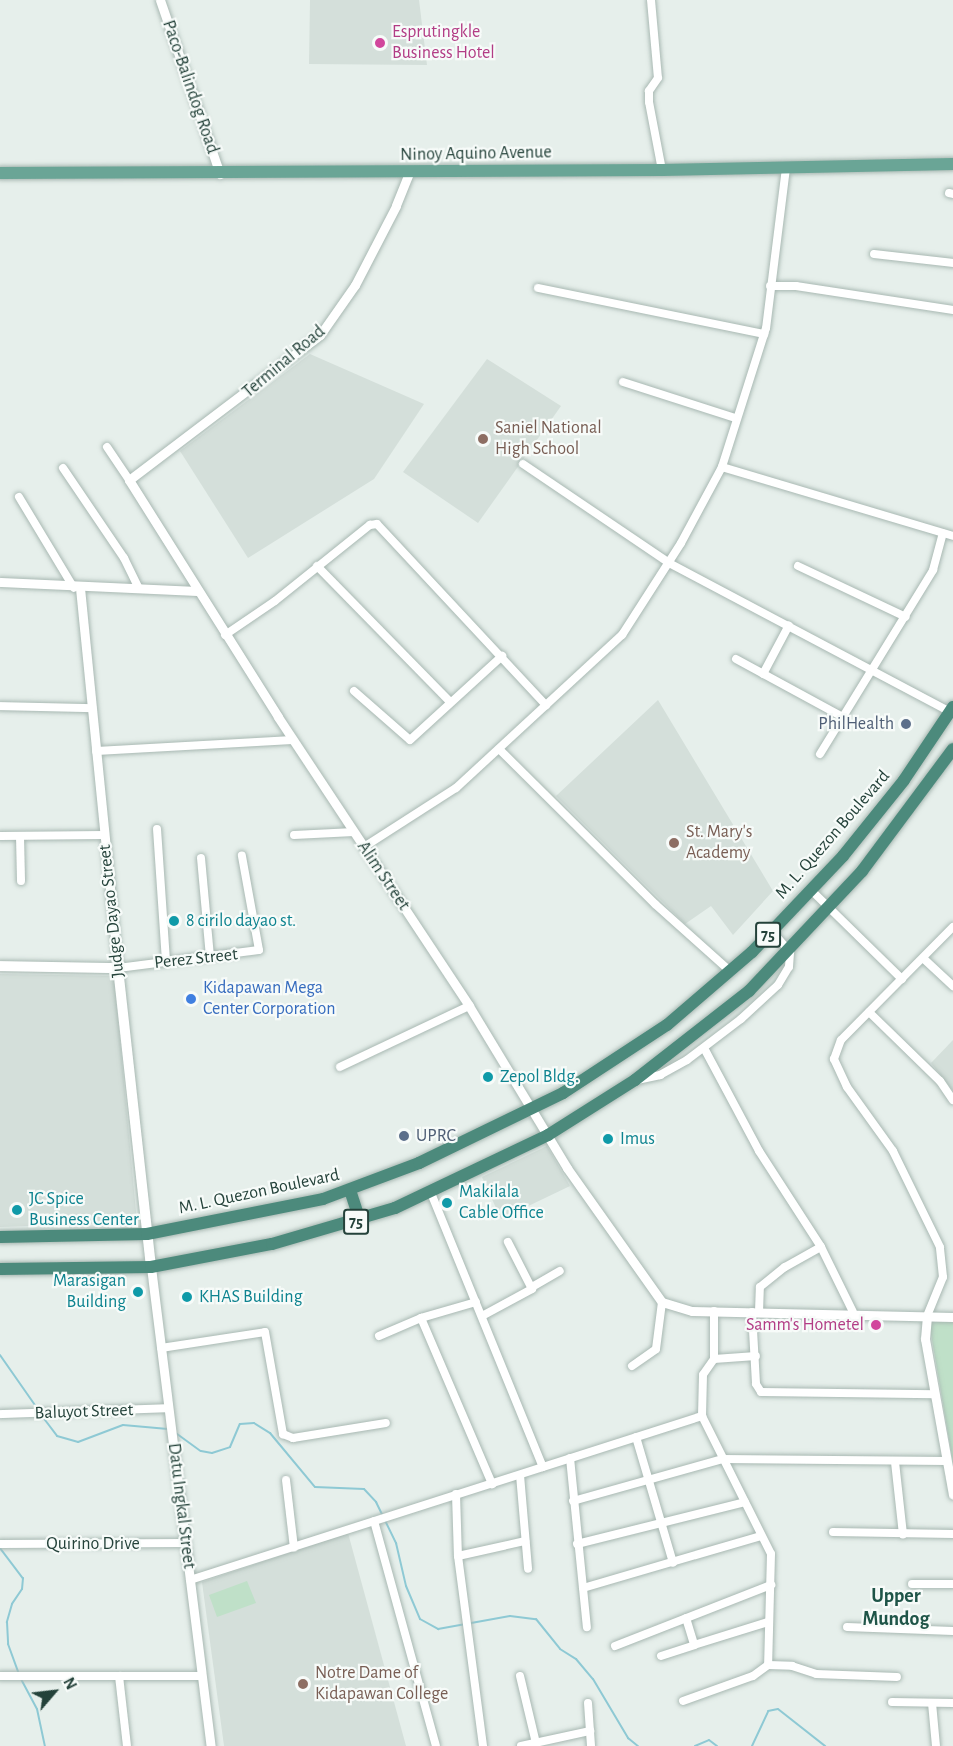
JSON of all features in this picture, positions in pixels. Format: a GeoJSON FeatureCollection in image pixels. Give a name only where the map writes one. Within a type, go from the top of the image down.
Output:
{"type":"FeatureCollection","features":[{"type":"Feature","properties":{"kind":"highway","name":"M. L. Quezon Boulevard"},"geometry":{"type":"LineString","coordinates":[[0,1238],[147,1234],[264,1213],[350,1190],[533,1110],[619,1059],[731,972],[812,891],[904,780],[952,711]]}},
{"type":"Feature","properties":{"kind":"highway","name":"75"},"geometry":{"type":"LineString","coordinates":[[0,1269],[151,1267],[272,1244],[360,1220],[431,1193],[548,1135],[635,1080],[717,1020],[790,952],[891,837],[953,749]]}},
{"type":"Feature","properties":{"kind":"highway"},"geometry":{"type":"LineString","coordinates":[[350,1190],[360,1220]]}},
{"type":"Feature","properties":{"kind":"main road","name":"Ninoy Aquino Avenue"},"geometry":{"type":"LineString","coordinates":[[0,173],[220,174],[662,170],[953,164]]}},
{"type":"Feature","properties":{"kind":"main road","name":"Perez Street"},"geometry":{"type":"LineString","coordinates":[[0,966],[118,968]]}},
{"type":"Feature","properties":{"kind":"main road","name":"Judge Dayao Street"},"geometry":{"type":"LineString","coordinates":[[118,968],[151,1267]]}},
{"type":"Feature","properties":{"kind":"street","name":"Paco-Balindog Road"},"geometry":{"type":"LineString","coordinates":[[160,0],[220,174]]}},
{"type":"Feature","properties":{"kind":"street"},"geometry":{"type":"LineString","coordinates":[[651,0],[658,78],[649,91],[649,102],[662,170]]}},
{"type":"Feature","properties":{"kind":"street"},"geometry":{"type":"LineString","coordinates":[[364,847],[456,788],[622,635],[669,563],[716,484],[735,418],[764,334],[786,168]]}},
{"type":"Feature","properties":{"kind":"street","name":"Terminal Road"},"geometry":{"type":"LineString","coordinates":[[129,480],[320,335],[355,285],[393,214],[409,172]]}},
{"type":"Feature","properties":{"kind":"street"},"geometry":{"type":"LineString","coordinates":[[874,254],[953,263]]}},
{"type":"Feature","properties":{"kind":"street"},"geometry":{"type":"LineString","coordinates":[[770,286],[796,286],[953,310]]}},
{"type":"Feature","properties":{"kind":"street"},"geometry":{"type":"LineString","coordinates":[[538,288],[764,334]]}},
{"type":"Feature","properties":{"kind":"street"},"geometry":{"type":"LineString","coordinates":[[623,382],[735,418]]}},
{"type":"Feature","properties":{"kind":"street","name":"Alim Street"},"geometry":{"type":"LineString","coordinates":[[107,447],[225,635],[469,1006],[601,1218],[662,1302]]}},
{"type":"Feature","properties":{"kind":"street"},"geometry":{"type":"LineString","coordinates":[[523,464],[669,563],[952,711]]}},
{"type":"Feature","properties":{"kind":"street"},"geometry":{"type":"LineString","coordinates":[[722,467],[953,536]]}},
{"type":"Feature","properties":{"kind":"street"},"geometry":{"type":"LineString","coordinates":[[63,468],[130,568],[138,586]]}},
{"type":"Feature","properties":{"kind":"street"},"geometry":{"type":"LineString","coordinates":[[19,497],[77,588]]}},
{"type":"Feature","properties":{"kind":"street"},"geometry":{"type":"LineString","coordinates":[[225,635],[370,525],[377,524],[546,705]]}},
{"type":"Feature","properties":{"kind":"street"},"geometry":{"type":"LineString","coordinates":[[820,754],[874,670],[933,570],[943,533]]}},
{"type":"Feature","properties":{"kind":"street"},"geometry":{"type":"LineString","coordinates":[[317,566],[449,701]]}},
{"type":"Feature","properties":{"kind":"street"},"geometry":{"type":"LineString","coordinates":[[798,566],[906,617]]}},
{"type":"Feature","properties":{"kind":"street"},"geometry":{"type":"LineString","coordinates":[[0,582],[77,588],[138,586],[198,591]]}},
{"type":"Feature","properties":{"kind":"street","name":"Judge Dayao Street"},"geometry":{"type":"LineString","coordinates":[[77,588],[118,968]]}},
{"type":"Feature","properties":{"kind":"street"},"geometry":{"type":"LineString","coordinates":[[763,674],[789,625]]}},
{"type":"Feature","properties":{"kind":"street"},"geometry":{"type":"LineString","coordinates":[[354,691],[410,740],[449,701],[502,656]]}},
{"type":"Feature","properties":{"kind":"street"},"geometry":{"type":"LineString","coordinates":[[736,659],[843,717]]}},
{"type":"Feature","properties":{"kind":"street"},"geometry":{"type":"LineString","coordinates":[[0,706],[91,708]]}},
{"type":"Feature","properties":{"kind":"street"},"geometry":{"type":"LineString","coordinates":[[96,751],[293,740]]}},
{"type":"Feature","properties":{"kind":"street"},"geometry":{"type":"LineString","coordinates":[[499,749],[655,904],[731,972]]}},
{"type":"Feature","properties":{"kind":"street"},"geometry":{"type":"LineString","coordinates":[[157,828],[166,961]]}},
{"type":"Feature","properties":{"kind":"street"},"geometry":{"type":"LineString","coordinates":[[294,835],[354,831]]}},
{"type":"Feature","properties":{"kind":"street"},"geometry":{"type":"LineString","coordinates":[[0,836],[104,835]]}},
{"type":"Feature","properties":{"kind":"street"},"geometry":{"type":"LineString","coordinates":[[20,836],[21,881]]}},
{"type":"Feature","properties":{"kind":"street","name":"Perez Street"},"geometry":{"type":"LineString","coordinates":[[118,968],[253,953],[261,947],[242,856]]}},
{"type":"Feature","properties":{"kind":"street"},"geometry":{"type":"LineString","coordinates":[[201,858],[210,957]]}},
{"type":"Feature","properties":{"kind":"street"},"geometry":{"type":"LineString","coordinates":[[812,891],[902,979]]}},
{"type":"Feature","properties":{"kind":"street"},"geometry":{"type":"LineString","coordinates":[[953,927],[924,959],[841,1040],[834,1059],[836,1068],[893,1151],[949,1267],[927,1316],[925,1339],[953,1495]]}},
{"type":"Feature","properties":{"kind":"street"},"geometry":{"type":"LineString","coordinates":[[635,1080],[660,1075],[704,1047],[778,985],[789,967],[790,952],[772,931]]}},
{"type":"Feature","properties":{"kind":"street"},"geometry":{"type":"LineString","coordinates":[[924,959],[953,986]]}},
{"type":"Feature","properties":{"kind":"street"},"geometry":{"type":"LineString","coordinates":[[340,1067],[469,1006]]}},
{"type":"Feature","properties":{"kind":"street"},"geometry":{"type":"LineString","coordinates":[[869,1012],[940,1082],[953,1100]]}},
{"type":"Feature","properties":{"kind":"street"},"geometry":{"type":"LineString","coordinates":[[704,1047],[759,1151],[821,1247],[853,1312]]}},
{"type":"Feature","properties":{"kind":"street"},"geometry":{"type":"LineString","coordinates":[[431,1193],[543,1467]]}},
{"type":"Feature","properties":{"kind":"street"},"geometry":{"type":"LineString","coordinates":[[508,1242],[532,1287]]}},
{"type":"Feature","properties":{"kind":"street"},"geometry":{"type":"LineString","coordinates":[[821,1247],[785,1267],[760,1287],[756,1312],[756,1384],[761,1392],[935,1394]]}},
{"type":"Feature","properties":{"kind":"street","name":"Datu Ingkal Street"},"geometry":{"type":"LineString","coordinates":[[151,1267],[211,1746]]}},
{"type":"Feature","properties":{"kind":"street"},"geometry":{"type":"LineString","coordinates":[[482,1316],[528,1293],[532,1287],[560,1271]]}},
{"type":"Feature","properties":{"kind":"street"},"geometry":{"type":"LineString","coordinates":[[379,1336],[421,1318],[477,1302]]}},
{"type":"Feature","properties":{"kind":"street"},"geometry":{"type":"LineString","coordinates":[[632,1366],[656,1349],[662,1302],[680,1310],[853,1312],[953,1317]]}},
{"type":"Feature","properties":{"kind":"street"},"geometry":{"type":"LineString","coordinates":[[714,1311],[714,1359],[703,1375],[702,1416],[771,1554],[768,1665]]}},
{"type":"Feature","properties":{"kind":"street"},"geometry":{"type":"LineString","coordinates":[[421,1318],[492,1484]]}},
{"type":"Feature","properties":{"kind":"street"},"geometry":{"type":"LineString","coordinates":[[161,1348],[265,1332],[283,1434],[293,1438],[386,1423]]}},
{"type":"Feature","properties":{"kind":"street"},"geometry":{"type":"LineString","coordinates":[[714,1359],[756,1356]]}},
{"type":"Feature","properties":{"kind":"street","name":"Baluyot Street"},"geometry":{"type":"LineString","coordinates":[[0,1414],[169,1408]]}},
{"type":"Feature","properties":{"kind":"street"},"geometry":{"type":"LineString","coordinates":[[190,1580],[702,1416]]}},
{"type":"Feature","properties":{"kind":"street"},"geometry":{"type":"LineString","coordinates":[[636,1437],[673,1563]]}},
{"type":"Feature","properties":{"kind":"street"},"geometry":{"type":"LineString","coordinates":[[570,1458],[587,1627]]}},
{"type":"Feature","properties":{"kind":"street"},"geometry":{"type":"LineString","coordinates":[[573,1501],[722,1459],[947,1461]]}},
{"type":"Feature","properties":{"kind":"street"},"geometry":{"type":"LineString","coordinates":[[895,1462],[903,1535]]}},
{"type":"Feature","properties":{"kind":"street"},"geometry":{"type":"LineString","coordinates":[[520,1475],[528,1569]]}},
{"type":"Feature","properties":{"kind":"street"},"geometry":{"type":"LineString","coordinates":[[286,1480],[294,1548]]}},
{"type":"Feature","properties":{"kind":"street"},"geometry":{"type":"LineString","coordinates":[[456,1494],[459,1556],[483,1746]]}},
{"type":"Feature","properties":{"kind":"street"},"geometry":{"type":"LineString","coordinates":[[577,1544],[660,1521],[745,1502]]}},
{"type":"Feature","properties":{"kind":"street"},"geometry":{"type":"LineString","coordinates":[[376,1521],[436,1746]]}},
{"type":"Feature","properties":{"kind":"street"},"geometry":{"type":"LineString","coordinates":[[833,1532],[903,1535],[953,1534]]}},
{"type":"Feature","properties":{"kind":"street"},"geometry":{"type":"LineString","coordinates":[[583,1588],[761,1536]]}},
{"type":"Feature","properties":{"kind":"street"},"geometry":{"type":"LineString","coordinates":[[459,1556],[525,1541]]}},
{"type":"Feature","properties":{"kind":"street","name":"Quirino Drive"},"geometry":{"type":"LineString","coordinates":[[0,1544],[186,1543]]}},
{"type":"Feature","properties":{"kind":"street"},"geometry":{"type":"LineString","coordinates":[[912,1584],[953,1584]]}},
{"type":"Feature","properties":{"kind":"street"},"geometry":{"type":"LineString","coordinates":[[615,1646],[771,1585]]}},
{"type":"Feature","properties":{"kind":"street"},"geometry":{"type":"LineString","coordinates":[[686,1618],[694,1645]]}},
{"type":"Feature","properties":{"kind":"street"},"geometry":{"type":"LineString","coordinates":[[661,1656],[768,1622]]}},
{"type":"Feature","properties":{"kind":"street"},"geometry":{"type":"LineString","coordinates":[[847,1627],[953,1631]]}},
{"type":"Feature","properties":{"kind":"street"},"geometry":{"type":"LineString","coordinates":[[683,1701],[753,1676],[768,1665],[792,1666],[816,1674],[897,1677]]}},
{"type":"Feature","properties":{"kind":"street"},"geometry":{"type":"LineString","coordinates":[[2,1676],[202,1676]]}},
{"type":"Feature","properties":{"kind":"street"},"geometry":{"type":"LineString","coordinates":[[119,1676],[127,1746]]}},
{"type":"Feature","properties":{"kind":"street"},"geometry":{"type":"LineString","coordinates":[[520,1676],[536,1743]]}},
{"type":"Feature","properties":{"kind":"street"},"geometry":{"type":"LineString","coordinates":[[892,1702],[953,1702]]}},
{"type":"Feature","properties":{"kind":"street"},"geometry":{"type":"LineString","coordinates":[[588,1703],[591,1746]]}},
{"type":"Feature","properties":{"kind":"street"},"geometry":{"type":"LineString","coordinates":[[932,1703],[936,1746]]}},
{"type":"Feature","properties":{"kind":"street"},"geometry":{"type":"LineString","coordinates":[[521,1746],[590,1731]]}},
{"type":"Feature","properties":{"kind":"shaded area"},"geometry":{"type":"Polygon","coordinates":[[[310,0],[419,0],[427,65],[309,64],[310,0]]]}},
{"type":"Feature","properties":{"kind":"shaded area"},"geometry":{"type":"Polygon","coordinates":[[[310,354],[424,404],[374,479],[248,558],[180,451],[310,354]]]}},
{"type":"Feature","properties":{"kind":"shaded area","name":"Saniel National High School"},"geometry":{"type":"Polygon","coordinates":[[[487,359],[561,406],[478,523],[403,472],[487,359]]]}},
{"type":"Feature","properties":{"kind":"shaded area","name":"St. Mary's Academy"},"geometry":{"type":"Polygon","coordinates":[[[658,700],[773,891],[733,935],[711,906],[685,924],[556,796],[658,700]]]}},
{"type":"Feature","properties":{"kind":"shaded area"},"geometry":{"type":"Polygon","coordinates":[[[0,974],[114,976],[137,1222],[0,1227],[0,974]]]}},
{"type":"Feature","properties":{"kind":"shaded area"},"geometry":{"type":"Polygon","coordinates":[[[953,1040],[953,1091],[931,1063],[953,1040]]]}},
{"type":"Feature","properties":{"kind":"shaded area"},"geometry":{"type":"Polygon","coordinates":[[[547,1146],[570,1186],[501,1219],[482,1177],[547,1146]]]}},
{"type":"Feature","properties":{"kind":"shaded area","name":"Notre Dame of Kidapawan College"},"geometry":{"type":"Polygon","coordinates":[[[348,1533],[406,1746],[224,1746],[202,1582],[348,1533]]]}},
{"type":"Feature","properties":{"kind":"green space"},"geometry":{"type":"Polygon","coordinates":[[[931,1322],[953,1322],[953,1463],[931,1334],[931,1322]]]}},
{"type":"Feature","properties":{"kind":"green space"},"geometry":{"type":"Polygon","coordinates":[[[247,1581],[256,1603],[217,1617],[209,1595],[247,1581]]]}},
{"type":"Feature","properties":{"kind":"waterway"},"geometry":{"type":"LineString","coordinates":[[0,1355],[39,1411]]}},
{"type":"Feature","properties":{"kind":"waterway"},"geometry":{"type":"LineString","coordinates":[[42,1416],[57,1436],[78,1442],[123,1425],[168,1429]]}},
{"type":"Feature","properties":{"kind":"waterway"},"geometry":{"type":"LineString","coordinates":[[173,1431],[201,1451],[212,1453],[230,1447],[240,1424],[254,1423],[270,1433],[315,1487],[364,1489],[376,1502],[396,1543],[406,1586],[420,1619],[438,1629],[510,1616],[536,1619],[560,1649],[576,1659],[593,1679],[628,1738],[638,1746]]}},
{"type":"Feature","properties":{"kind":"waterway"},"geometry":{"type":"LineString","coordinates":[[0,1548],[23,1578],[22,1589],[12,1604],[7,1622],[8,1644],[19,1674]]}},
{"type":"Feature","properties":{"kind":"waterway"},"geometry":{"type":"LineString","coordinates":[[21,1679],[37,1709],[45,1746]]}},
{"type":"Feature","properties":{"kind":"waterway"},"geometry":{"type":"LineString","coordinates":[[752,1746],[768,1711],[778,1709],[825,1746]]}},
{"type":"Feature","properties":{"kind":"waterway"},"geometry":{"type":"LineString","coordinates":[[695,1746],[709,1740],[717,1746]]}},
{"type":"Feature","properties":{"kind":"place","name":"Esprutingkle Business Hotel"},"geometry":{"type":"Point","coordinates":[380,43]}},
{"type":"Feature","properties":{"kind":"place","name":"Saniel National High School"},"geometry":{"type":"Point","coordinates":[483,439]}},
{"type":"Feature","properties":{"kind":"place","name":"PhilHealth"},"geometry":{"type":"Point","coordinates":[906,724]}},
{"type":"Feature","properties":{"kind":"place","name":"St. Mary's Academy"},"geometry":{"type":"Point","coordinates":[674,843]}},
{"type":"Feature","properties":{"kind":"place","name":"8 cirilo dayao st."},"geometry":{"type":"Point","coordinates":[174,921]}},
{"type":"Feature","properties":{"kind":"place","name":"Kidapawan Mega Center Corporation"},"geometry":{"type":"Point","coordinates":[191,999]}},
{"type":"Feature","properties":{"kind":"place","name":"Zepol Bldg."},"geometry":{"type":"Point","coordinates":[488,1077]}},
{"type":"Feature","properties":{"kind":"place","name":"UPRC"},"geometry":{"type":"Point","coordinates":[404,1136]}},
{"type":"Feature","properties":{"kind":"place","name":"Imus"},"geometry":{"type":"Point","coordinates":[608,1139]}},
{"type":"Feature","properties":{"kind":"place","name":"Makilala Cable Office"},"geometry":{"type":"Point","coordinates":[447,1203]}},
{"type":"Feature","properties":{"kind":"place","name":"JC Spice Business Center"},"geometry":{"type":"Point","coordinates":[17,1210]}},
{"type":"Feature","properties":{"kind":"place","name":"Marasigan Building"},"geometry":{"type":"Point","coordinates":[138,1292]}},
{"type":"Feature","properties":{"kind":"place","name":"KHAS Building"},"geometry":{"type":"Point","coordinates":[187,1297]}},
{"type":"Feature","properties":{"kind":"place","name":"Samm's Hometel"},"geometry":{"type":"Point","coordinates":[876,1325]}},
{"type":"Feature","properties":{"kind":"place","name":"Notre Dame of Kidapawan College"},"geometry":{"type":"Point","coordinates":[303,1684]}},
{"type":"Feature","properties":{"kind":"district","name":"Upper Mundog"},"geometry":{"type":"Point","coordinates":[896,1608]}}]}
